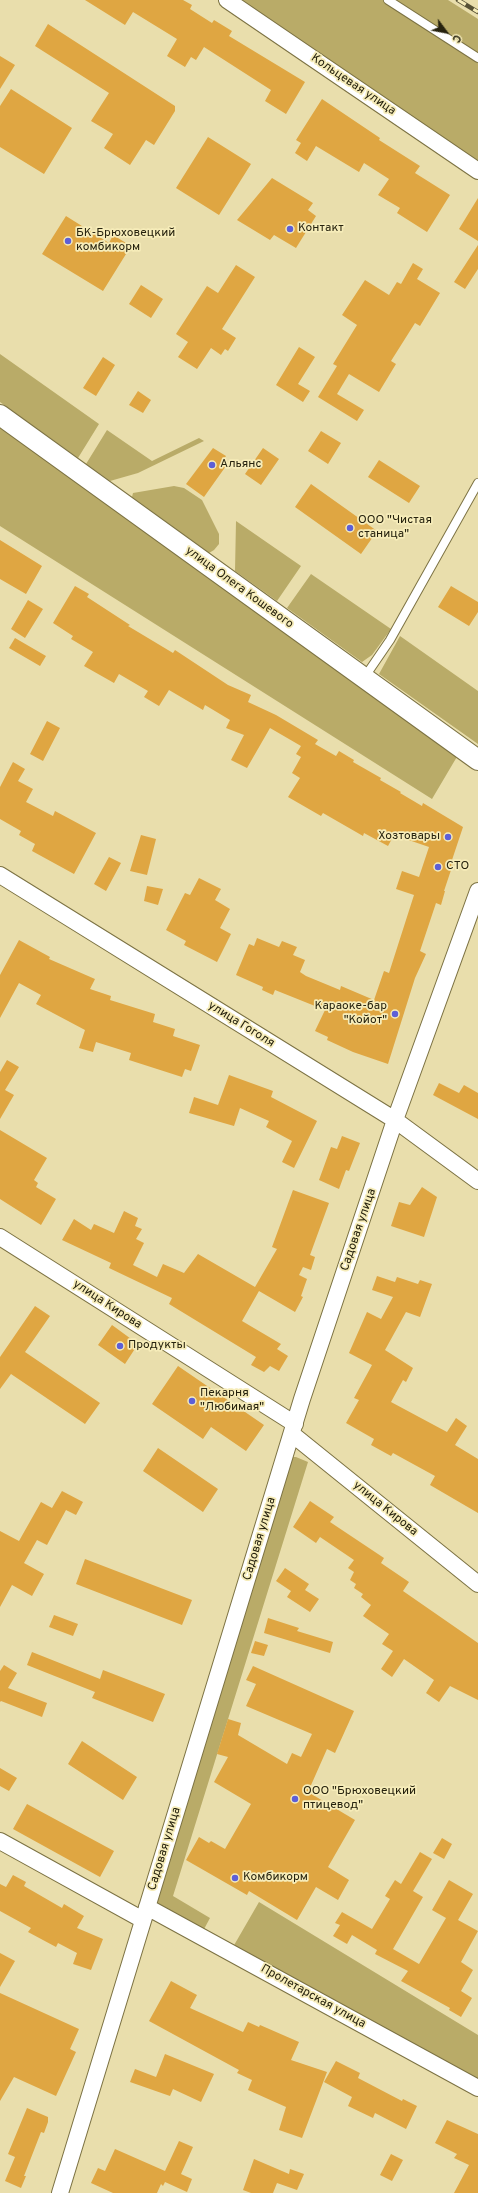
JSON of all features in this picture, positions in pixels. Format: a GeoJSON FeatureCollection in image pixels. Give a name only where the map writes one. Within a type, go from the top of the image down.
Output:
{"type":"FeatureCollection","features":[{"type":"Feature","properties":{"kind":"street","name":"Кольцевая улица"},"geometry":{"type":"LineString","coordinates":[[227,0],[478,171]]}},
{"type":"Feature","properties":{"kind":"street","name":"улица Олега Кошевого"},"geometry":{"type":"LineString","coordinates":[[0,416],[478,760]]}},
{"type":"Feature","properties":{"kind":"street","name":"улица Гоголя"},"geometry":{"type":"LineString","coordinates":[[0,875],[395,1120],[478,1181]]}},
{"type":"Feature","properties":{"kind":"street","name":"Садовая улица"},"geometry":{"type":"LineString","coordinates":[[60,2193],[293,1429],[395,1120],[478,891]]}},
{"type":"Feature","properties":{"kind":"street","name":"улица Кирова"},"geometry":{"type":"LineString","coordinates":[[0,1237],[293,1429],[478,1584]]}},
{"type":"Feature","properties":{"kind":"street","name":"Пролетарская улица"},"geometry":{"type":"LineString","coordinates":[[0,1841],[145,1913],[478,2088]]}},
{"type":"Feature","properties":{"kind":"lane"},"geometry":{"type":"LineString","coordinates":[[388,0],[478,58]]}},
{"type":"Feature","properties":{"kind":"lane"},"geometry":{"type":"LineString","coordinates":[[364,678],[390,640],[478,482]]}},
{"type":"Feature","properties":{"kind":"shaded area"},"geometry":{"type":"Polygon","coordinates":[[[236,0],[448,0],[478,19],[478,164],[236,0]]]}},
{"type":"Feature","properties":{"kind":"shaded area"},"geometry":{"type":"Polygon","coordinates":[[[0,354],[99,424],[78,458],[0,402],[0,354]]]}},
{"type":"Feature","properties":{"kind":"shaded area"},"geometry":{"type":"Polygon","coordinates":[[[0,427],[458,755],[432,799],[0,526],[0,427]]]}},
{"type":"Feature","properties":{"kind":"shaded area"},"geometry":{"type":"Polygon","coordinates":[[[107,430],[152,461],[199,438],[204,441],[138,473],[110,481],[86,464],[107,430]]]}},
{"type":"Feature","properties":{"kind":"shaded area"},"geometry":{"type":"Polygon","coordinates":[[[174,486],[184,488],[202,500],[219,534],[219,544],[209,553],[132,497],[133,493],[174,486]]]}},
{"type":"Feature","properties":{"kind":"shaded area"},"geometry":{"type":"Polygon","coordinates":[[[236,521],[301,566],[277,601],[235,571],[236,521]]]}},
{"type":"Feature","properties":{"kind":"shaded area"},"geometry":{"type":"Polygon","coordinates":[[[311,574],[391,629],[372,655],[362,662],[287,608],[311,574]]]}},
{"type":"Feature","properties":{"kind":"shaded area"},"geometry":{"type":"Polygon","coordinates":[[[400,636],[478,691],[478,744],[379,674],[400,636]]]}},
{"type":"Feature","properties":{"kind":"shaded area"},"geometry":{"type":"Polygon","coordinates":[[[291,1457],[296,1457],[308,1462],[173,1896],[210,1918],[203,1931],[152,1904],[291,1457]]]}},
{"type":"Feature","properties":{"kind":"shaded area"},"geometry":{"type":"Polygon","coordinates":[[[259,1902],[478,2035],[478,2082],[233,1947],[259,1902]]]}},
{"type":"Feature","properties":{"kind":"building"},"geometry":{"type":"Polygon","coordinates":[[[85,0],[183,0],[192,5],[190,9],[212,23],[214,20],[232,31],[229,36],[305,82],[286,114],[265,101],[271,90],[204,47],[196,60],[191,57],[185,67],[167,56],[177,39],[133,12],[125,25],[85,0]]]}},
{"type":"Feature","properties":{"kind":"building"},"geometry":{"type":"Polygon","coordinates":[[[48,24],[175,106],[175,111],[154,145],[146,140],[130,165],[104,148],[113,134],[91,121],[109,93],[35,46],[48,24]]]}},
{"type":"Feature","properties":{"kind":"building"},"geometry":{"type":"Polygon","coordinates":[[[0,56],[15,65],[0,89],[0,56]]]}},
{"type":"Feature","properties":{"kind":"building"},"geometry":{"type":"Polygon","coordinates":[[[11,89],[72,128],[44,174],[0,147],[0,106],[11,89]]]}},
{"type":"Feature","properties":{"kind":"building"},"geometry":{"type":"Polygon","coordinates":[[[322,99],[380,138],[379,140],[420,166],[415,173],[450,195],[427,232],[397,213],[400,208],[378,195],[389,179],[364,163],[359,172],[316,146],[307,161],[295,153],[301,143],[296,140],[322,99]]]}},
{"type":"Feature","properties":{"kind":"building"},"geometry":{"type":"Polygon","coordinates":[[[208,137],[251,164],[219,215],[176,188],[208,137]]]}},
{"type":"Feature","properties":{"kind":"building"},"geometry":{"type":"Polygon","coordinates":[[[272,178],[313,203],[308,210],[316,216],[296,248],[274,235],[270,240],[237,220],[272,178]]]}},
{"type":"Feature","properties":{"kind":"building"},"geometry":{"type":"Polygon","coordinates":[[[478,198],[478,241],[459,229],[478,198]]]}},
{"type":"Feature","properties":{"kind":"building"},"geometry":{"type":"Polygon","coordinates":[[[66,216],[109,243],[113,235],[131,246],[103,291],[42,254],[66,216]]]}},
{"type":"Feature","properties":{"kind":"building"},"geometry":{"type":"Polygon","coordinates":[[[478,245],[478,269],[465,289],[454,282],[478,245]]]}},
{"type":"Feature","properties":{"kind":"building"},"geometry":{"type":"Polygon","coordinates":[[[413,263],[423,269],[417,279],[440,293],[420,326],[415,323],[391,361],[396,364],[379,392],[349,374],[337,394],[364,410],[357,421],[318,397],[337,366],[333,364],[357,325],[342,315],[365,280],[389,295],[397,282],[401,284],[413,263]]]}},
{"type":"Feature","properties":{"kind":"building"},"geometry":{"type":"Polygon","coordinates":[[[236,265],[255,277],[222,329],[236,338],[228,351],[225,349],[221,355],[211,348],[197,369],[178,357],[188,342],[176,334],[207,286],[218,293],[236,265]]]}},
{"type":"Feature","properties":{"kind":"building"},"geometry":{"type":"Polygon","coordinates":[[[141,285],[163,299],[151,318],[129,304],[141,285]]]}},
{"type":"Feature","properties":{"kind":"building"},"geometry":{"type":"Polygon","coordinates":[[[299,347],[315,357],[298,384],[310,391],[303,402],[276,385],[299,347]]]}},
{"type":"Feature","properties":{"kind":"building"},"geometry":{"type":"Polygon","coordinates":[[[103,357],[115,365],[96,396],[83,388],[103,357]]]}},
{"type":"Feature","properties":{"kind":"building"},"geometry":{"type":"Polygon","coordinates":[[[138,391],[151,400],[143,413],[129,405],[138,391]]]}},
{"type":"Feature","properties":{"kind":"building"},"geometry":{"type":"Polygon","coordinates":[[[321,431],[341,443],[328,464],[308,451],[321,431]]]}},
{"type":"Feature","properties":{"kind":"building"},"geometry":{"type":"Polygon","coordinates":[[[213,448],[226,456],[221,463],[226,466],[204,497],[186,484],[213,448]]]}},
{"type":"Feature","properties":{"kind":"building"},"geometry":{"type":"Polygon","coordinates":[[[263,448],[279,459],[261,485],[245,474],[263,448]]]}},
{"type":"Feature","properties":{"kind":"building"},"geometry":{"type":"Polygon","coordinates":[[[379,460],[420,486],[409,503],[368,477],[379,460]]]}},
{"type":"Feature","properties":{"kind":"building"},"geometry":{"type":"Polygon","coordinates":[[[311,484],[377,531],[361,554],[295,507],[311,484]]]}},
{"type":"Feature","properties":{"kind":"building"},"geometry":{"type":"Polygon","coordinates":[[[0,540],[42,566],[26,594],[0,579],[0,540]]]}},
{"type":"Feature","properties":{"kind":"building"},"geometry":{"type":"Polygon","coordinates":[[[75,586],[89,594],[87,597],[130,625],[128,626],[173,653],[175,650],[228,685],[251,695],[248,702],[276,715],[318,740],[315,744],[336,756],[339,751],[354,760],[353,762],[381,778],[380,780],[401,792],[400,793],[422,806],[423,803],[463,827],[452,860],[454,861],[441,905],[436,903],[420,951],[426,954],[415,978],[388,1064],[353,1052],[327,1040],[328,1037],[315,1031],[325,1010],[275,990],[273,995],[262,990],[263,987],[236,975],[249,944],[254,946],[257,938],[279,947],[282,941],[297,947],[293,955],[305,960],[300,972],[306,976],[340,990],[341,986],[374,1000],[384,971],[389,973],[414,895],[396,889],[402,871],[419,877],[429,847],[394,835],[388,846],[364,833],[363,836],[323,813],[321,816],[288,797],[300,778],[292,773],[301,757],[296,754],[301,746],[270,728],[247,768],[231,760],[244,735],[226,728],[230,720],[205,705],[203,710],[169,690],[159,706],[144,697],[148,691],[119,674],[114,683],[84,666],[93,652],[71,639],[73,636],[53,623],[75,586]]]}},
{"type":"Feature","properties":{"kind":"building"},"geometry":{"type":"Polygon","coordinates":[[[451,586],[478,602],[478,612],[469,626],[438,607],[451,586]]]}},
{"type":"Feature","properties":{"kind":"building"},"geometry":{"type":"Polygon","coordinates":[[[28,600],[43,609],[25,638],[11,629],[28,600]]]}},
{"type":"Feature","properties":{"kind":"building"},"geometry":{"type":"Polygon","coordinates":[[[15,638],[46,656],[40,666],[9,648],[15,638]]]}},
{"type":"Feature","properties":{"kind":"building"},"geometry":{"type":"Polygon","coordinates":[[[47,721],[60,728],[43,761],[30,754],[47,721]]]}},
{"type":"Feature","properties":{"kind":"building"},"geometry":{"type":"Polygon","coordinates":[[[13,762],[25,769],[18,781],[33,789],[26,802],[53,816],[55,811],[96,833],[74,874],[32,851],[35,844],[19,835],[21,831],[0,819],[0,787],[13,762]]]}},
{"type":"Feature","properties":{"kind":"building"},"geometry":{"type":"Polygon","coordinates":[[[141,835],[156,839],[147,875],[130,871],[141,835]]]}},
{"type":"Feature","properties":{"kind":"building"},"geometry":{"type":"Polygon","coordinates":[[[109,857],[121,863],[106,891],[94,884],[109,857]]]}},
{"type":"Feature","properties":{"kind":"building"},"geometry":{"type":"Polygon","coordinates":[[[199,878],[221,889],[215,900],[230,909],[220,928],[231,934],[217,962],[184,945],[186,941],[166,930],[185,893],[190,895],[199,878]]]}},
{"type":"Feature","properties":{"kind":"building"},"geometry":{"type":"Polygon","coordinates":[[[147,886],[163,889],[158,905],[144,901],[147,886]]]}},
{"type":"Feature","properties":{"kind":"building"},"geometry":{"type":"Polygon","coordinates":[[[19,940],[50,957],[49,959],[95,979],[90,989],[111,996],[110,1000],[155,1014],[153,1022],[175,1029],[173,1036],[200,1045],[191,1071],[185,1069],[182,1077],[129,1060],[131,1053],[96,1042],[93,1052],[79,1048],[85,1030],[36,1004],[41,995],[19,983],[0,1018],[0,975],[19,940]]]}},
{"type":"Feature","properties":{"kind":"building"},"geometry":{"type":"Polygon","coordinates":[[[7,1060],[19,1067],[5,1090],[14,1095],[0,1119],[0,1072],[7,1060]]]}},
{"type":"Feature","properties":{"kind":"building"},"geometry":{"type":"Polygon","coordinates":[[[229,1075],[273,1091],[271,1097],[317,1121],[294,1168],[282,1162],[292,1141],[266,1127],[269,1121],[240,1108],[234,1126],[189,1113],[194,1097],[218,1105],[229,1075]]]}},
{"type":"Feature","properties":{"kind":"building"},"geometry":{"type":"Polygon","coordinates":[[[439,1083],[459,1093],[464,1085],[478,1093],[478,1119],[433,1095],[439,1083]]]}},
{"type":"Feature","properties":{"kind":"building"},"geometry":{"type":"Polygon","coordinates":[[[0,1130],[47,1158],[34,1180],[38,1183],[36,1187],[56,1199],[41,1225],[0,1199],[0,1130]]]}},
{"type":"Feature","properties":{"kind":"building"},"geometry":{"type":"Polygon","coordinates":[[[342,1136],[360,1143],[349,1171],[346,1170],[339,1189],[319,1180],[331,1147],[337,1149],[342,1136]]]}},
{"type":"Feature","properties":{"kind":"building"},"geometry":{"type":"Polygon","coordinates":[[[422,1187],[437,1197],[424,1237],[391,1226],[399,1202],[410,1205],[422,1187]]]}},
{"type":"Feature","properties":{"kind":"building"},"geometry":{"type":"Polygon","coordinates":[[[293,1190],[329,1203],[310,1255],[315,1257],[311,1270],[303,1267],[299,1275],[307,1279],[301,1296],[303,1297],[295,1312],[259,1291],[242,1321],[281,1344],[277,1349],[288,1356],[279,1371],[270,1366],[264,1372],[251,1365],[256,1357],[169,1304],[172,1298],[109,1268],[111,1263],[62,1240],[74,1219],[91,1230],[94,1224],[114,1233],[124,1211],[138,1218],[135,1226],[142,1229],[136,1239],[144,1243],[133,1265],[157,1277],[163,1264],[184,1273],[198,1254],[255,1287],[277,1249],[272,1247],[293,1190]]]}},
{"type":"Feature","properties":{"kind":"building"},"geometry":{"type":"Polygon","coordinates":[[[377,1276],[395,1282],[397,1277],[418,1284],[420,1280],[432,1284],[420,1317],[406,1312],[385,1350],[413,1368],[406,1382],[403,1380],[391,1402],[447,1432],[456,1418],[467,1426],[455,1445],[478,1459],[478,1513],[430,1485],[435,1476],[393,1453],[391,1456],[371,1445],[374,1439],[346,1423],[359,1400],[354,1398],[372,1365],[349,1353],[367,1312],[381,1319],[393,1297],[372,1290],[377,1276]]]}},
{"type":"Feature","properties":{"kind":"building"},"geometry":{"type":"Polygon","coordinates":[[[35,1306],[50,1316],[25,1352],[100,1403],[85,1424],[11,1374],[0,1389],[0,1357],[35,1306]]]}},
{"type":"Feature","properties":{"kind":"building"},"geometry":{"type":"Polygon","coordinates":[[[112,1325],[138,1344],[125,1364],[98,1345],[112,1325]]]}},
{"type":"Feature","properties":{"kind":"building"},"geometry":{"type":"Polygon","coordinates":[[[178,1366],[264,1425],[246,1451],[211,1427],[203,1439],[152,1404],[178,1366]]]}},
{"type":"Feature","properties":{"kind":"building"},"geometry":{"type":"Polygon","coordinates":[[[158,1448],[218,1489],[203,1512],[143,1471],[158,1448]]]}},
{"type":"Feature","properties":{"kind":"building"},"geometry":{"type":"Polygon","coordinates":[[[62,1491],[83,1502],[76,1515],[66,1510],[47,1545],[37,1540],[24,1563],[44,1574],[32,1596],[12,1585],[0,1607],[0,1531],[19,1541],[41,1502],[52,1508],[62,1491]]]}},
{"type":"Feature","properties":{"kind":"building"},"geometry":{"type":"Polygon","coordinates":[[[310,1501],[334,1517],[330,1522],[384,1558],[381,1563],[409,1582],[403,1591],[478,1643],[478,1700],[450,1686],[439,1702],[426,1693],[434,1680],[404,1659],[392,1677],[381,1669],[393,1651],[382,1644],[389,1634],[363,1616],[371,1605],[361,1597],[363,1594],[354,1588],[356,1584],[350,1580],[354,1572],[348,1568],[354,1560],[320,1537],[316,1543],[293,1527],[310,1501]]]}},
{"type":"Feature","properties":{"kind":"building"},"geometry":{"type":"Polygon","coordinates":[[[85,1559],[192,1600],[182,1625],[76,1584],[85,1559]]]}},
{"type":"Feature","properties":{"kind":"building"},"geometry":{"type":"Polygon","coordinates":[[[285,1568],[309,1584],[305,1590],[319,1599],[310,1612],[287,1597],[291,1591],[276,1581],[285,1568]]]}},
{"type":"Feature","properties":{"kind":"building"},"geometry":{"type":"Polygon","coordinates":[[[54,1615],[78,1624],[73,1636],[49,1627],[54,1615]]]}},
{"type":"Feature","properties":{"kind":"building"},"geometry":{"type":"Polygon","coordinates":[[[268,1618],[299,1628],[297,1631],[333,1642],[330,1653],[264,1633],[268,1618]]]}},
{"type":"Feature","properties":{"kind":"building"},"geometry":{"type":"Polygon","coordinates":[[[255,1641],[268,1645],[264,1656],[251,1653],[255,1641]]]}},
{"type":"Feature","properties":{"kind":"building"},"geometry":{"type":"Polygon","coordinates":[[[32,1652],[100,1679],[103,1670],[165,1694],[153,1722],[92,1698],[95,1692],[27,1665],[32,1652]]]}},
{"type":"Feature","properties":{"kind":"building"},"geometry":{"type":"Polygon","coordinates":[[[4,1665],[17,1673],[8,1688],[47,1703],[42,1717],[1,1701],[0,1702],[0,1671],[4,1665]]]}},
{"type":"Feature","properties":{"kind":"building"},"geometry":{"type":"Polygon","coordinates":[[[253,1666],[354,1711],[335,1753],[327,1749],[308,1792],[355,1820],[328,1867],[349,1880],[338,1900],[316,1887],[297,1920],[249,1891],[247,1895],[186,1860],[199,1837],[209,1843],[211,1841],[225,1849],[251,1804],[214,1782],[228,1757],[217,1754],[228,1719],[241,1723],[238,1735],[287,1764],[292,1753],[301,1757],[312,1734],[246,1706],[256,1684],[246,1680],[253,1666]]]}},
{"type":"Feature","properties":{"kind":"building"},"geometry":{"type":"Polygon","coordinates":[[[82,1741],[137,1777],[123,1800],[68,1764],[82,1741]]]}},
{"type":"Feature","properties":{"kind":"building"},"geometry":{"type":"Polygon","coordinates":[[[0,1768],[17,1778],[9,1791],[0,1786],[0,1768]]]}},
{"type":"Feature","properties":{"kind":"building"},"geometry":{"type":"Polygon","coordinates":[[[27,1804],[114,1851],[100,1877],[13,1829],[27,1804]]]}},
{"type":"Feature","properties":{"kind":"building"},"geometry":{"type":"Polygon","coordinates":[[[442,1838],[452,1844],[444,1859],[433,1853],[442,1838]]]}},
{"type":"Feature","properties":{"kind":"building"},"geometry":{"type":"Polygon","coordinates":[[[420,1852],[432,1859],[413,1891],[423,1897],[393,1949],[419,1964],[446,1918],[432,1910],[449,1880],[473,1894],[458,1920],[478,1931],[461,1962],[473,1970],[461,1991],[472,1998],[461,2017],[449,2010],[450,2008],[401,1981],[408,1971],[375,1954],[377,1950],[352,1935],[347,1944],[333,1936],[340,1925],[335,1923],[342,1912],[372,1929],[390,1899],[385,1896],[395,1880],[401,1884],[420,1852]]]}},
{"type":"Feature","properties":{"kind":"building"},"geometry":{"type":"Polygon","coordinates":[[[13,1875],[26,1882],[24,1886],[62,1908],[64,1904],[84,1916],[77,1928],[103,1939],[91,1970],[73,1964],[77,1953],[58,1943],[56,1947],[28,1932],[31,1928],[0,1911],[0,1884],[6,1887],[13,1875]]]}},
{"type":"Feature","properties":{"kind":"building"},"geometry":{"type":"Polygon","coordinates":[[[0,1953],[15,1961],[0,1987],[0,1953]]]}},
{"type":"Feature","properties":{"kind":"building"},"geometry":{"type":"Polygon","coordinates":[[[171,1981],[197,1995],[190,2008],[243,2032],[248,2022],[259,2027],[260,2025],[299,2042],[291,2060],[327,2072],[302,2138],[279,2130],[286,2107],[248,2090],[252,2080],[237,2073],[239,2070],[149,2021],[171,1981]]]}},
{"type":"Feature","properties":{"kind":"building"},"geometry":{"type":"Polygon","coordinates":[[[0,1993],[79,2029],[70,2049],[76,2052],[56,2096],[14,2077],[0,2101],[0,1993]]]}},
{"type":"Feature","properties":{"kind":"building"},"geometry":{"type":"Polygon","coordinates":[[[165,2054],[214,2074],[201,2102],[173,2089],[170,2096],[130,2082],[135,2069],[156,2077],[165,2054]]]}},
{"type":"Feature","properties":{"kind":"building"},"geometry":{"type":"Polygon","coordinates":[[[336,2061],[360,2073],[358,2078],[402,2101],[403,2099],[417,2106],[406,2129],[375,2113],[373,2118],[348,2106],[352,2097],[324,2082],[336,2061]]]}},
{"type":"Feature","properties":{"kind":"building"},"geometry":{"type":"Polygon","coordinates":[[[27,2108],[48,2117],[48,2122],[44,2133],[41,2132],[24,2176],[26,2176],[21,2188],[5,2181],[15,2157],[8,2154],[27,2108]]]}},
{"type":"Feature","properties":{"kind":"building"},"geometry":{"type":"Polygon","coordinates":[[[447,2120],[478,2134],[478,2193],[454,2193],[469,2165],[454,2158],[457,2154],[435,2143],[447,2120]]]}},
{"type":"Feature","properties":{"kind":"building"},"geometry":{"type":"Polygon","coordinates":[[[179,2141],[193,2147],[181,2174],[192,2179],[187,2192],[165,2182],[163,2186],[161,2184],[157,2193],[113,2193],[91,2183],[98,2168],[105,2171],[115,2149],[165,2171],[179,2141]]]}},
{"type":"Feature","properties":{"kind":"building"},"geometry":{"type":"Polygon","coordinates":[[[391,2154],[403,2160],[392,2181],[380,2175],[391,2154]]]}},
{"type":"Feature","properties":{"kind":"building"},"geometry":{"type":"Polygon","coordinates":[[[254,2159],[289,2174],[290,2169],[304,2174],[297,2190],[277,2183],[273,2193],[251,2193],[243,2190],[254,2159]]]}},
{"type":"Feature","properties":{"kind":"railway"},"geometry":{"type":"LineString","coordinates":[[458,0],[478,12]]}},
{"type":"Feature","properties":{"kind":"place","name":"Контакт"},"geometry":{"type":"Point","coordinates":[290,229]}},
{"type":"Feature","properties":{"kind":"place","name":"БК-Брюховецкий комбикорм"},"geometry":{"type":"Point","coordinates":[68,241]}},
{"type":"Feature","properties":{"kind":"place","name":"Альянс"},"geometry":{"type":"Point","coordinates":[212,465]}},
{"type":"Feature","properties":{"kind":"place","name":"ООО \"Чистая станица\""},"geometry":{"type":"Point","coordinates":[350,528]}},
{"type":"Feature","properties":{"kind":"place","name":"Хозтовары"},"geometry":{"type":"Point","coordinates":[448,837]}},
{"type":"Feature","properties":{"kind":"place","name":"СТО"},"geometry":{"type":"Point","coordinates":[438,867]}},
{"type":"Feature","properties":{"kind":"place","name":"Караоке-бар \"Койот\""},"geometry":{"type":"Point","coordinates":[395,1014]}},
{"type":"Feature","properties":{"kind":"place","name":"Продукты"},"geometry":{"type":"Point","coordinates":[120,1346]}},
{"type":"Feature","properties":{"kind":"place","name":"Пекарня \"Любимая\""},"geometry":{"type":"Point","coordinates":[192,1401]}},
{"type":"Feature","properties":{"kind":"place","name":"ООО \"Брюховецкий птицевод\""},"geometry":{"type":"Point","coordinates":[295,1799]}},
{"type":"Feature","properties":{"kind":"place","name":"Комбикорм"},"geometry":{"type":"Point","coordinates":[235,1878]}}]}
